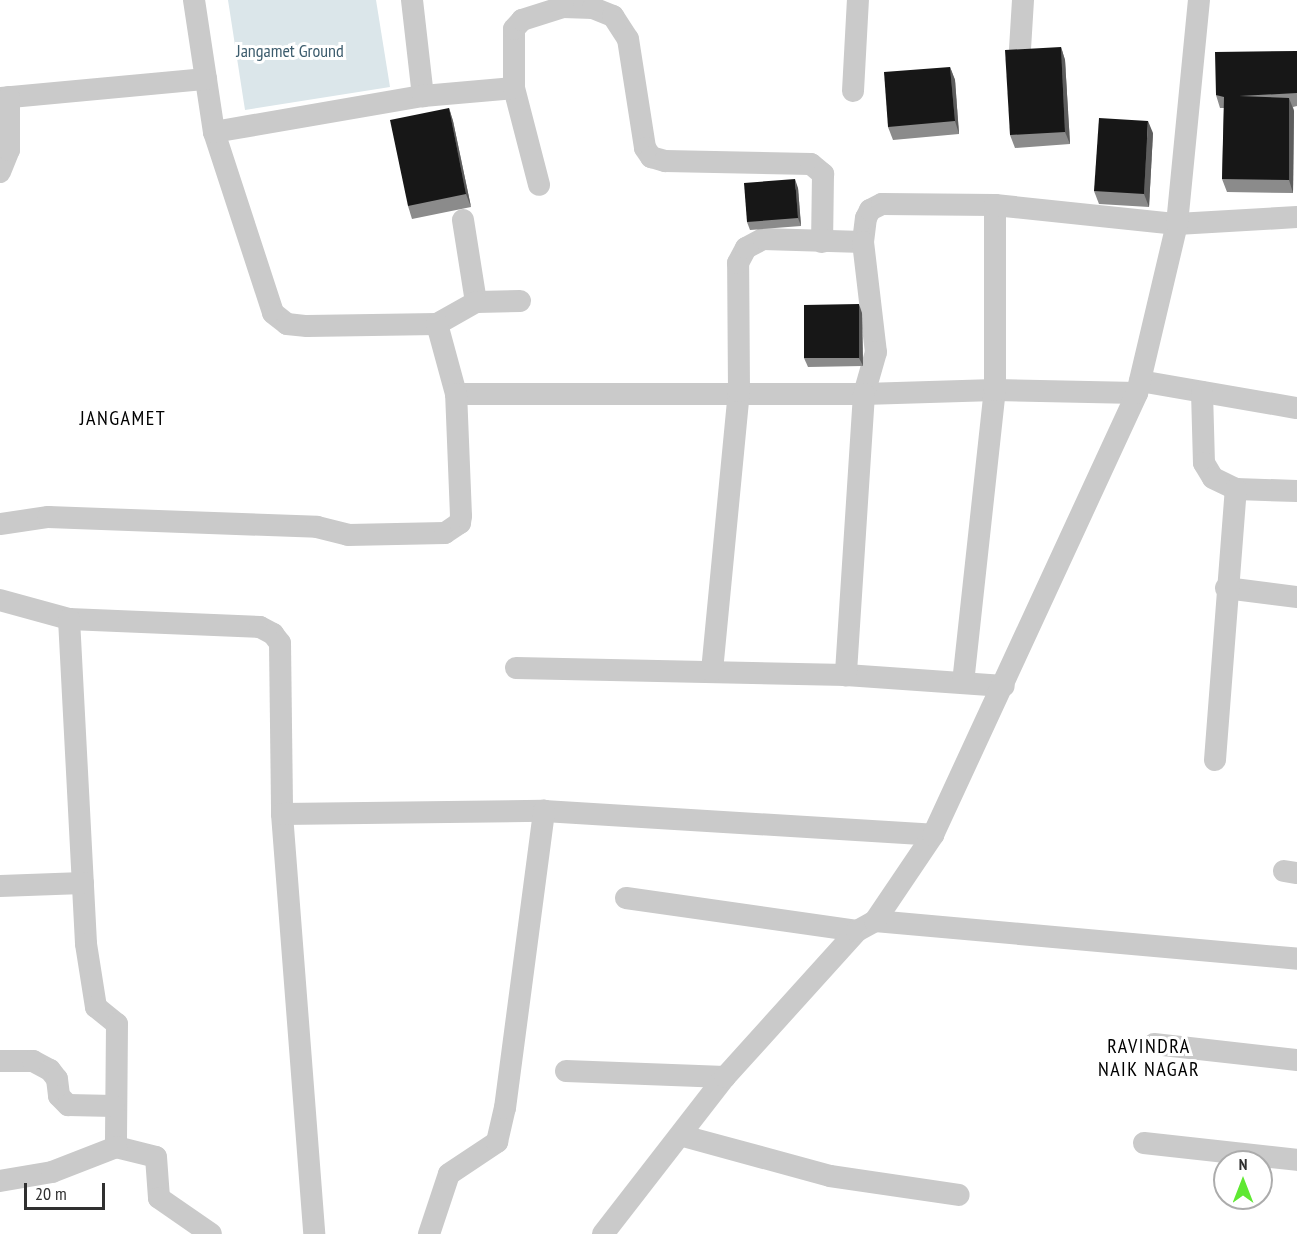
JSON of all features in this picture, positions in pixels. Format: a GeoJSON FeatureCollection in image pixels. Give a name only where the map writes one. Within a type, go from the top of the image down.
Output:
{"type":"FeatureCollection","features":[{"type":"Feature","properties":{"kind":"street"},"geometry":{"type":"LineString","coordinates":[[194,0],[214,132],[273,313],[287,324],[307,326],[437,324],[476,302],[520,301]]}},
{"type":"Feature","properties":{"kind":"street"},"geometry":{"type":"LineString","coordinates":[[412,0],[423,96]]}},
{"type":"Feature","properties":{"kind":"street"},"geometry":{"type":"LineString","coordinates":[[853,91],[858,0]]}},
{"type":"Feature","properties":{"kind":"street"},"geometry":{"type":"LineString","coordinates":[[1020,49],[1023,0]]}},
{"type":"Feature","properties":{"kind":"street"},"geometry":{"type":"LineString","coordinates":[[603,1234],[682,1136],[725,1077],[866,926],[933,835],[1004,686],[1138,387],[1177,224],[1199,0]]}},
{"type":"Feature","properties":{"kind":"street"},"geometry":{"type":"LineString","coordinates":[[539,185],[514,88],[514,29],[522,20],[563,4],[593,9],[613,16],[628,39],[645,148],[651,157],[665,161],[799,161],[819,168],[823,174],[822,242]]}},
{"type":"Feature","properties":{"kind":"street"},"geometry":{"type":"LineString","coordinates":[[0,172],[9,150],[5,98],[206,79]]}},
{"type":"Feature","properties":{"kind":"street"},"geometry":{"type":"LineString","coordinates":[[214,132],[423,96],[514,88]]}},
{"type":"Feature","properties":{"kind":"street"},"geometry":{"type":"LineString","coordinates":[[846,675],[864,394],[876,352],[863,242],[866,218],[870,210],[882,204],[995,205],[1177,224],[1297,217]]}},
{"type":"Feature","properties":{"kind":"street"},"geometry":{"type":"LineString","coordinates":[[963,682],[995,390],[995,205]]}},
{"type":"Feature","properties":{"kind":"street"},"geometry":{"type":"LineString","coordinates":[[463,220],[476,302]]}},
{"type":"Feature","properties":{"kind":"street"},"geometry":{"type":"LineString","coordinates":[[712,671],[739,391],[738,263],[746,248],[763,239],[863,242]]}},
{"type":"Feature","properties":{"kind":"street"},"geometry":{"type":"LineString","coordinates":[[0,524],[48,517],[317,527],[348,536],[445,533],[460,524],[461,516],[456,394],[437,324]]}},
{"type":"Feature","properties":{"kind":"street"},"geometry":{"type":"LineString","coordinates":[[456,394],[739,391],[864,394],[1138,387],[1202,392],[1297,408]]}},
{"type":"Feature","properties":{"kind":"street"},"geometry":{"type":"LineString","coordinates":[[1202,392],[1204,463],[1213,478],[1236,489],[1297,492]]}},
{"type":"Feature","properties":{"kind":"street"},"geometry":{"type":"LineString","coordinates":[[1215,760],[1226,588],[1236,489]]}},
{"type":"Feature","properties":{"kind":"street"},"geometry":{"type":"LineString","coordinates":[[1226,588],[1297,597]]}},
{"type":"Feature","properties":{"kind":"street"},"geometry":{"type":"LineString","coordinates":[[0,600],[69,620],[260,627],[273,634],[283,656],[282,814],[314,1234]]}},
{"type":"Feature","properties":{"kind":"street"},"geometry":{"type":"LineString","coordinates":[[69,620],[86,944],[96,1007],[117,1024],[114,1106],[116,1147]]}},
{"type":"Feature","properties":{"kind":"street"},"geometry":{"type":"LineString","coordinates":[[516,668],[846,675],[1004,686]]}},
{"type":"Feature","properties":{"kind":"street"},"geometry":{"type":"LineString","coordinates":[[282,814],[544,812],[933,835]]}},
{"type":"Feature","properties":{"kind":"street"},"geometry":{"type":"LineString","coordinates":[[429,1234],[450,1174],[497,1142],[505,1108],[544,812]]}},
{"type":"Feature","properties":{"kind":"street"},"geometry":{"type":"LineString","coordinates":[[0,886],[83,882]]}},
{"type":"Feature","properties":{"kind":"street"},"geometry":{"type":"LineString","coordinates":[[626,898],[866,926],[1297,958]]}},
{"type":"Feature","properties":{"kind":"street"},"geometry":{"type":"LineString","coordinates":[[1154,1044],[1297,1060]]}},
{"type":"Feature","properties":{"kind":"street"},"geometry":{"type":"LineString","coordinates":[[0,1061],[33,1061],[50,1070],[57,1079],[58,1096],[68,1105],[114,1106]]}},
{"type":"Feature","properties":{"kind":"street"},"geometry":{"type":"LineString","coordinates":[[566,1071],[725,1077]]}},
{"type":"Feature","properties":{"kind":"street"},"geometry":{"type":"LineString","coordinates":[[682,1136],[830,1176],[959,1195]]}},
{"type":"Feature","properties":{"kind":"street"},"geometry":{"type":"LineString","coordinates":[[1144,1143],[1297,1160]]}},
{"type":"Feature","properties":{"kind":"street"},"geometry":{"type":"LineString","coordinates":[[0,1181],[52,1172],[116,1147],[156,1157],[159,1198],[211,1234]]}},
{"type":"Feature","properties":{"kind":"green space","name":"Jangamet Ground"},"geometry":{"type":"Polygon","coordinates":[[[228,0],[376,0],[390,87],[245,110],[228,0]]]}},
{"type":"Feature","properties":{"kind":"building"},"geometry":{"type":"Polygon","coordinates":[[[1061,47],[1065,132],[1010,135],[1005,50],[1061,47]]]}},
{"type":"Feature","properties":{"kind":"building"},"geometry":{"type":"Polygon","coordinates":[[[1297,51],[1297,93],[1239,96],[1289,98],[1289,180],[1222,179],[1224,97],[1216,95],[1215,52],[1297,51]]]}},
{"type":"Feature","properties":{"kind":"building"},"geometry":{"type":"Polygon","coordinates":[[[950,67],[955,121],[888,127],[884,72],[950,67]]]}},
{"type":"Feature","properties":{"kind":"building"},"geometry":{"type":"Polygon","coordinates":[[[449,108],[466,194],[408,206],[390,120],[449,108]]]}},
{"type":"Feature","properties":{"kind":"building"},"geometry":{"type":"Polygon","coordinates":[[[1099,118],[1148,121],[1144,194],[1094,191],[1099,118]]]}},
{"type":"Feature","properties":{"kind":"building"},"geometry":{"type":"Polygon","coordinates":[[[795,179],[798,218],[747,222],[744,183],[795,179]]]}},
{"type":"Feature","properties":{"kind":"building"},"geometry":{"type":"Polygon","coordinates":[[[859,304],[859,358],[804,358],[804,305],[859,304]]]}},
{"type":"Feature","properties":{"kind":"district","name":"JANGAMET"},"geometry":{"type":"Point","coordinates":[123,418]}},
{"type":"Feature","properties":{"kind":"district","name":"RAVINDRA NAIK NAGAR"},"geometry":{"type":"Point","coordinates":[1149,1058]}}]}
